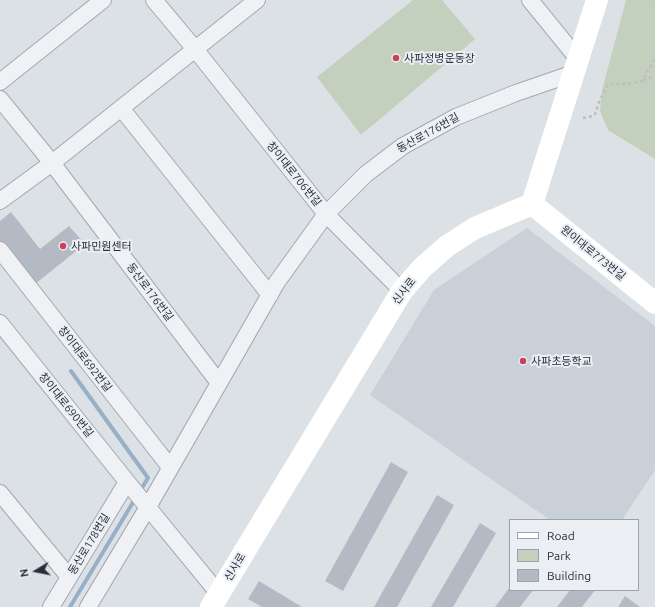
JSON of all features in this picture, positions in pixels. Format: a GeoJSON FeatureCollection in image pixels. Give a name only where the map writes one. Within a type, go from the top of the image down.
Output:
{"type":"FeatureCollection","features":[{"type":"Feature","properties":{"kind":"main road"},"geometry":{"type":"LineString","coordinates":[[532,204],[597,0]]}},
{"type":"Feature","properties":{"kind":"main road","name":"신사로"},"geometry":{"type":"LineString","coordinates":[[215,600],[402,291],[422,268],[447,246],[475,228],[532,204]]}},
{"type":"Feature","properties":{"kind":"main road","name":"원이대로773번길"},"geometry":{"type":"LineString","coordinates":[[532,204],[655,303]]}},
{"type":"Feature","properties":{"kind":"street"},"geometry":{"type":"LineString","coordinates":[[0,82],[103,0]]}},
{"type":"Feature","properties":{"kind":"street","name":"창이대로706번길"},"geometry":{"type":"LineString","coordinates":[[154,0],[195,49],[326,214],[402,291]]}},
{"type":"Feature","properties":{"kind":"street"},"geometry":{"type":"LineString","coordinates":[[0,201],[52,163],[257,0]]}},
{"type":"Feature","properties":{"kind":"street"},"geometry":{"type":"LineString","coordinates":[[530,0],[576,66]]}},
{"type":"Feature","properties":{"kind":"street","name":"동산로176번길"},"geometry":{"type":"LineString","coordinates":[[88,607],[145,504],[170,467],[277,282],[326,214],[366,174],[403,146],[456,117],[516,93],[576,66]]}},
{"type":"Feature","properties":{"kind":"street","name":"동산로176번길"},"geometry":{"type":"LineString","coordinates":[[0,99],[52,163],[219,384]]}},
{"type":"Feature","properties":{"kind":"street"},"geometry":{"type":"LineString","coordinates":[[121,108],[270,295]]}},
{"type":"Feature","properties":{"kind":"street","name":"창이대로692번길"},"geometry":{"type":"LineString","coordinates":[[0,250],[170,467]]}},
{"type":"Feature","properties":{"kind":"street","name":"창이대로690번길"},"geometry":{"type":"LineString","coordinates":[[2,328],[145,504]]}},
{"type":"Feature","properties":{"kind":"street","name":"동산로178번길"},"geometry":{"type":"LineString","coordinates":[[51,607],[129,485]]}},
{"type":"Feature","properties":{"kind":"street"},"geometry":{"type":"LineString","coordinates":[[0,493],[69,578]]}},
{"type":"Feature","properties":{"kind":"street"},"geometry":{"type":"LineString","coordinates":[[145,504],[215,600]]}},
{"type":"Feature","properties":{"kind":"path"},"geometry":{"type":"LineString","coordinates":[[642,80],[655,59]]}},
{"type":"Feature","properties":{"kind":"path"},"geometry":{"type":"LineString","coordinates":[[583,118],[593,116],[595,114],[608,84],[627,84],[655,76]]}},
{"type":"Feature","properties":{"kind":"shaded area","name":"사파초등학교"},"geometry":{"type":"Polygon","coordinates":[[[527,228],[655,326],[655,470],[623,519],[549,519],[370,395],[434,290],[527,228]]]}},
{"type":"Feature","properties":{"kind":"green space","name":"사파정병운동장"},"geometry":{"type":"Polygon","coordinates":[[[413,0],[442,0],[475,39],[361,135],[317,77],[413,0]]]}},
{"type":"Feature","properties":{"kind":"green space"},"geometry":{"type":"Polygon","coordinates":[[[626,0],[655,0],[655,159],[608,130],[600,111],[602,90],[626,0]]]}},
{"type":"Feature","properties":{"kind":"building","name":"사파민원센터"},"geometry":{"type":"Polygon","coordinates":[[[11,212],[40,249],[69,226],[85,244],[35,284],[0,241],[0,221],[11,212]]]}},
{"type":"Feature","properties":{"kind":"building"},"geometry":{"type":"Polygon","coordinates":[[[391,462],[408,472],[343,591],[325,581],[391,462]]]}},
{"type":"Feature","properties":{"kind":"building"},"geometry":{"type":"Polygon","coordinates":[[[437,495],[454,505],[397,607],[374,607],[437,495]]]}},
{"type":"Feature","properties":{"kind":"building"},"geometry":{"type":"Polygon","coordinates":[[[480,523],[496,533],[453,607],[431,607],[480,523]]]}},
{"type":"Feature","properties":{"kind":"building"},"geometry":{"type":"Polygon","coordinates":[[[259,581],[302,607],[262,607],[248,599],[259,581]]]}},
{"type":"Feature","properties":{"kind":"building"},"geometry":{"type":"Polygon","coordinates":[[[509,588],[509,591],[532,591],[520,607],[495,607],[509,588]]]}},
{"type":"Feature","properties":{"kind":"building"},"geometry":{"type":"Polygon","coordinates":[[[569,591],[594,591],[582,607],[557,607],[569,591]]]}},
{"type":"Feature","properties":{"kind":"building"},"geometry":{"type":"Polygon","coordinates":[[[625,596],[640,607],[618,607],[625,596]]]}},
{"type":"Feature","properties":{"kind":"waterway"},"geometry":{"type":"LineString","coordinates":[[71,371],[148,478],[140,491]]}},
{"type":"Feature","properties":{"kind":"waterway"},"geometry":{"type":"LineString","coordinates":[[70,607],[135,499]]}},
{"type":"Feature","properties":{"kind":"place","name":"사파정병운동장"},"geometry":{"type":"Point","coordinates":[396,58]}},
{"type":"Feature","properties":{"kind":"place","name":"사파민원센터"},"geometry":{"type":"Point","coordinates":[63,246]}},
{"type":"Feature","properties":{"kind":"place","name":"사파초등학교"},"geometry":{"type":"Point","coordinates":[523,361]}}]}
